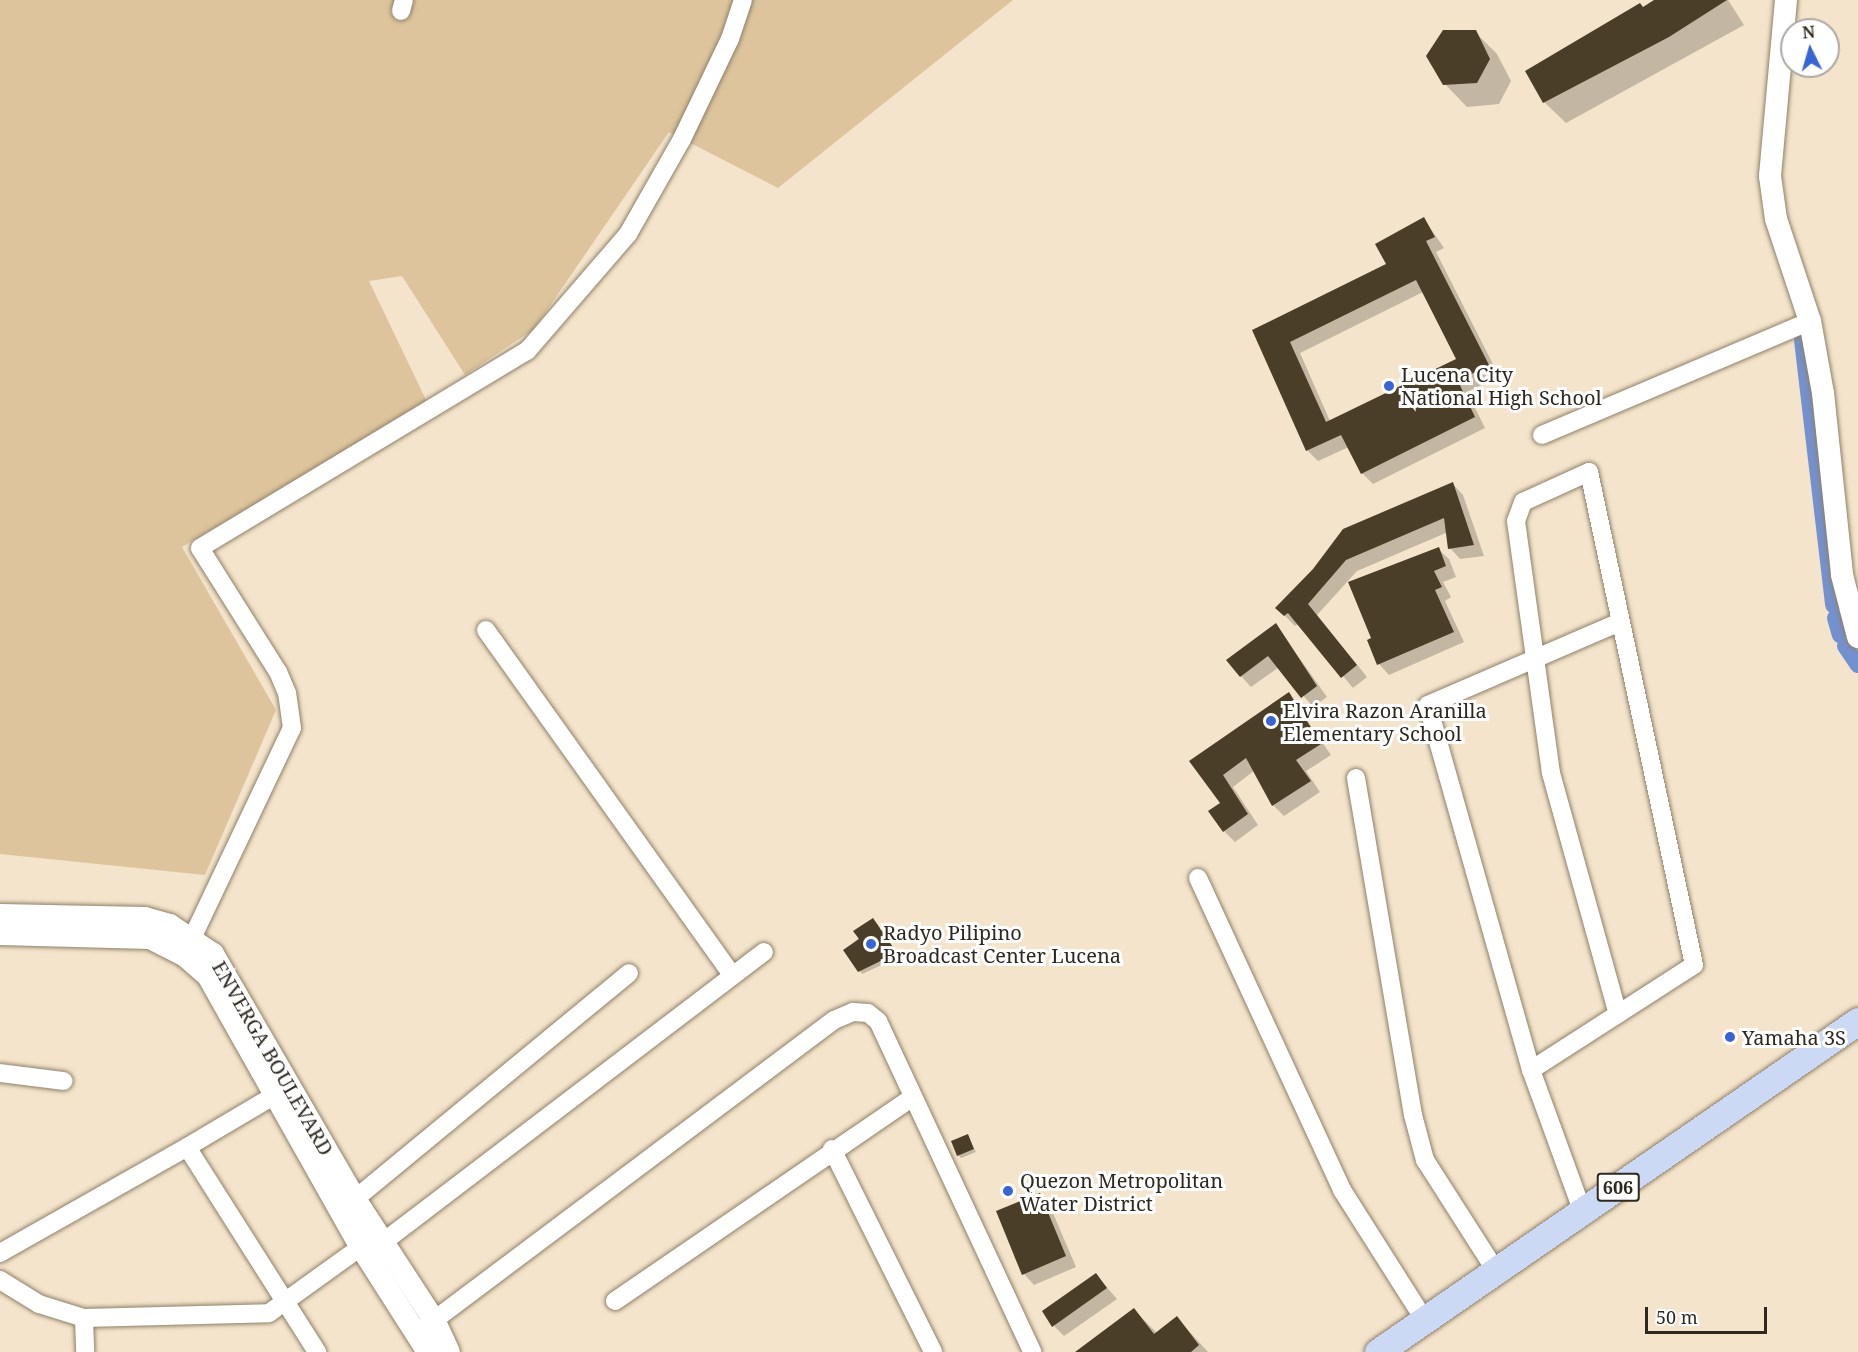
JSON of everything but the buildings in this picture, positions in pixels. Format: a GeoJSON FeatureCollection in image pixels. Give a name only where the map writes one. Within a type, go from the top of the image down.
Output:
{"type":"FeatureCollection","features":[{"type":"Feature","properties":{"kind":"main road","name":"606"},"geometry":{"type":"LineString","coordinates":[[1378,1352],[1581,1210],[1858,1022]]}},
{"type":"Feature","properties":{"kind":"street"},"geometry":{"type":"LineString","coordinates":[[189,946],[292,728],[288,693],[279,672],[200,548],[527,351],[628,234],[682,138],[730,39],[743,0]]}},
{"type":"Feature","properties":{"kind":"street"},"geometry":{"type":"LineString","coordinates":[[1786,0],[1770,176],[1776,219],[1810,321],[1822,393],[1842,575],[1858,637]]}},
{"type":"Feature","properties":{"kind":"street"},"geometry":{"type":"LineString","coordinates":[[1542,435],[1810,321]]}},
{"type":"Feature","properties":{"kind":"street"},"geometry":{"type":"LineString","coordinates":[[1531,1070],[1694,966],[1589,472],[1523,502],[1516,521],[1551,773],[1618,1014]]}},
{"type":"Feature","properties":{"kind":"street"},"geometry":{"type":"LineString","coordinates":[[1581,1210],[1531,1070],[1428,705],[1620,622]]}},
{"type":"Feature","properties":{"kind":"street"},"geometry":{"type":"LineString","coordinates":[[486,630],[731,974]]}},
{"type":"Feature","properties":{"kind":"street"},"geometry":{"type":"LineString","coordinates":[[1356,778],[1413,1115],[1425,1160],[1496,1271]]}},
{"type":"Feature","properties":{"kind":"street"},"geometry":{"type":"LineString","coordinates":[[1198,878],[1342,1190],[1425,1321]]}},
{"type":"Feature","properties":{"kind":"street","name":"ENVERGA BOULEVARD"},"geometry":{"type":"LineString","coordinates":[[0,915],[145,918],[189,946],[275,1095],[372,1245],[434,1320],[449,1352]]}},
{"type":"Feature","properties":{"kind":"street","name":"ENVERGA BOULEVARD"},"geometry":{"type":"LineString","coordinates":[[0,934],[150,938],[189,946],[213,954],[355,1199],[372,1245],[421,1343]]}},
{"type":"Feature","properties":{"kind":"street"},"geometry":{"type":"LineString","coordinates":[[0,1280],[39,1304],[84,1318],[269,1313],[372,1245],[731,974],[764,952]]}},
{"type":"Feature","properties":{"kind":"street"},"geometry":{"type":"LineString","coordinates":[[355,1199],[629,973]]}},
{"type":"Feature","properties":{"kind":"street"},"geometry":{"type":"LineString","coordinates":[[421,1343],[434,1320],[834,1020],[853,1012],[868,1013],[878,1021],[1032,1352]]}},
{"type":"Feature","properties":{"kind":"street"},"geometry":{"type":"LineString","coordinates":[[0,1073],[63,1081]]}},
{"type":"Feature","properties":{"kind":"street"},"geometry":{"type":"LineString","coordinates":[[0,1252],[275,1095]]}},
{"type":"Feature","properties":{"kind":"street"},"geometry":{"type":"LineString","coordinates":[[615,1301],[832,1149],[912,1098]]}},
{"type":"Feature","properties":{"kind":"street"},"geometry":{"type":"LineString","coordinates":[[187,1147],[317,1352]]}},
{"type":"Feature","properties":{"kind":"street"},"geometry":{"type":"LineString","coordinates":[[832,1149],[933,1352]]}},
{"type":"Feature","properties":{"kind":"street"},"geometry":{"type":"LineString","coordinates":[[84,1318],[85,1352]]}},
{"type":"Feature","properties":{"kind":"shaded area"},"geometry":{"type":"Polygon","coordinates":[[[0,0],[1013,0],[778,188],[669,132],[534,329],[465,375],[402,276],[369,281],[427,402],[182,547],[276,710],[205,875],[0,854],[0,0]]]}},
{"type":"Feature","properties":{"kind":"waterway"},"geometry":{"type":"LineString","coordinates":[[1802,340],[1833,605]]}},
{"type":"Feature","properties":{"kind":"waterway"},"geometry":{"type":"LineString","coordinates":[[1835,618],[1840,635]]}},
{"type":"Feature","properties":{"kind":"waterway"},"geometry":{"type":"LineString","coordinates":[[1845,646],[1858,665]]}},
{"type":"Feature","properties":{"kind":"place","name":"Lucena City National High School"},"geometry":{"type":"Point","coordinates":[1389,386]}},
{"type":"Feature","properties":{"kind":"place","name":"Elvira Razon Aranilla Elementary School"},"geometry":{"type":"Point","coordinates":[1271,721]}},
{"type":"Feature","properties":{"kind":"place","name":"Radyo Pilipino Broadcast Center Lucena"},"geometry":{"type":"Point","coordinates":[871,944]}},
{"type":"Feature","properties":{"kind":"place","name":"Yamaha 3S"},"geometry":{"type":"Point","coordinates":[1730,1037]}},
{"type":"Feature","properties":{"kind":"place","name":"Quezon Metropolitan Water District"},"geometry":{"type":"Point","coordinates":[1008,1191]}}]}
